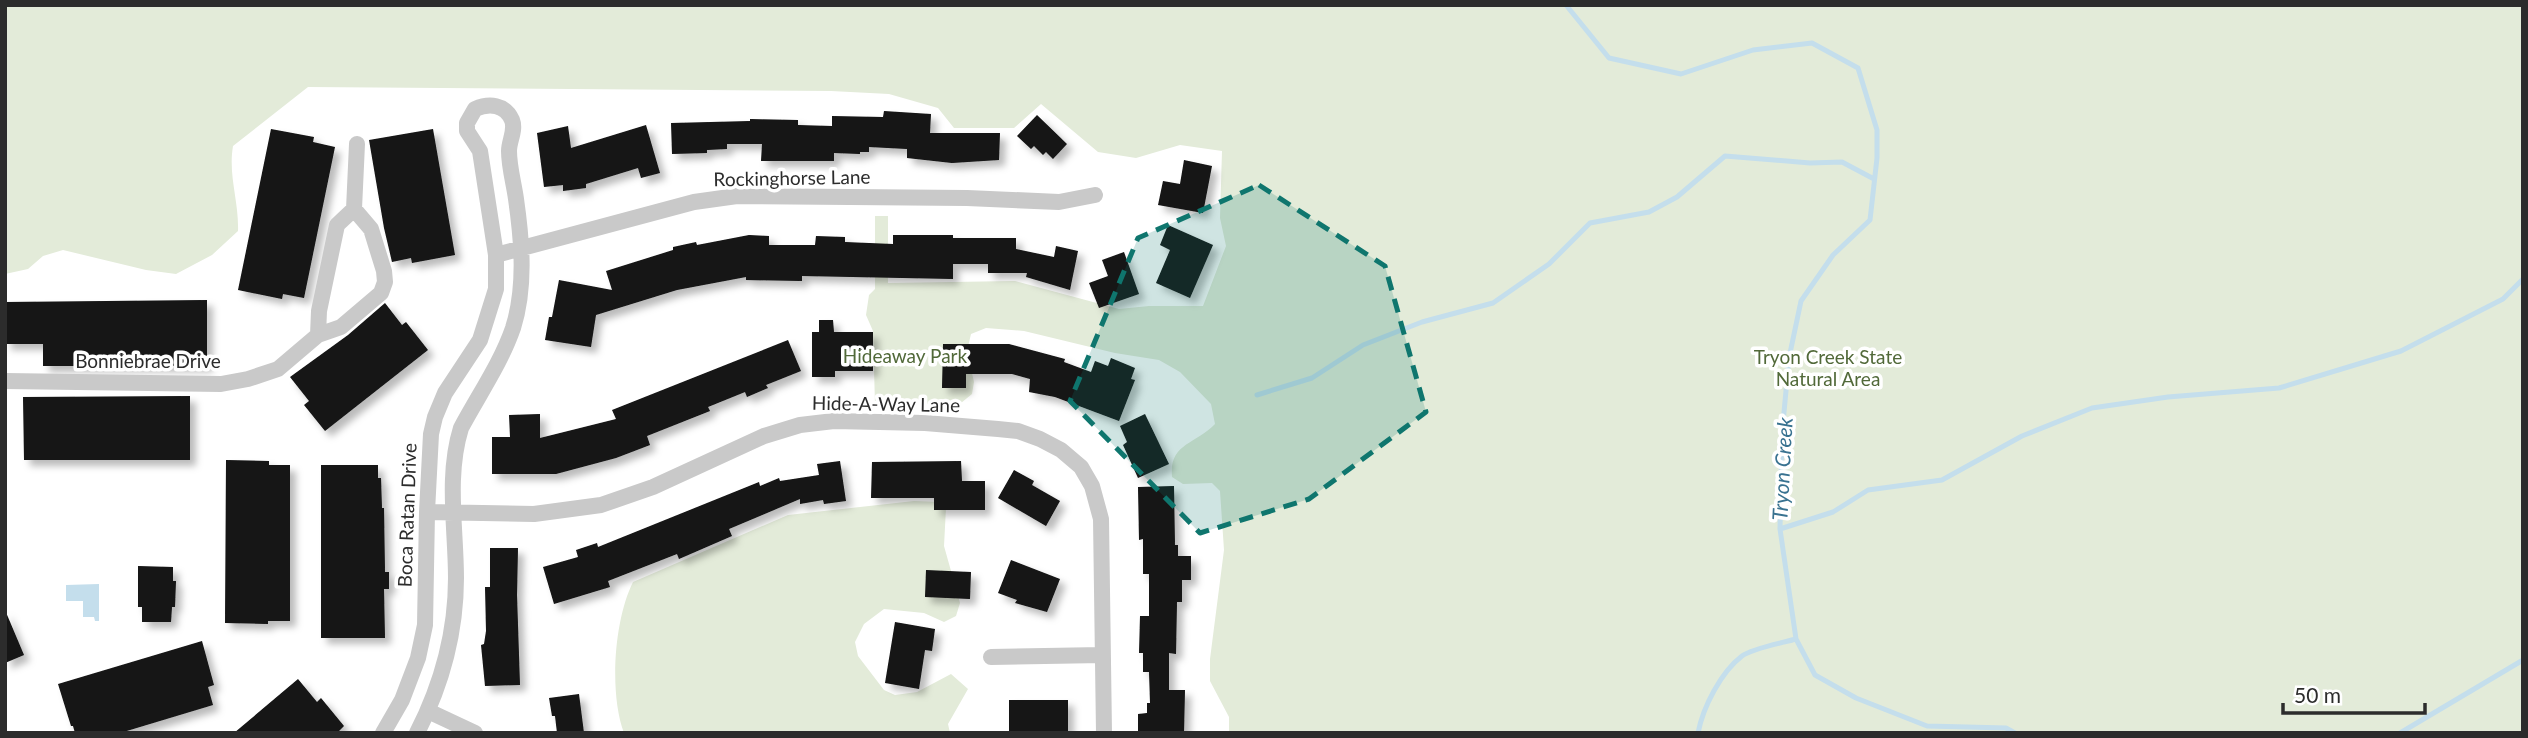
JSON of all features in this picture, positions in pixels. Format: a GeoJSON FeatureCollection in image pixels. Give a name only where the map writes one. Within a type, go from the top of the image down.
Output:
{"type":"FeatureCollection","features":[{"type":"Feature","properties":{"kind":"street","name":"Boca Ratan Drive"},"geometry":{"type":"LineString","coordinates":[[383,733],[402,700],[418,658],[425,625],[427,512],[431,434],[435,417],[445,393],[480,340],[496,289],[496,254],[480,151],[467,131],[470,116],[482,106],[496,106],[511,118],[514,127],[509,150],[521,248],[520,294],[513,327],[456,442],[454,622],[447,658],[417,733]]}},
{"type":"Feature","properties":{"kind":"street"},"geometry":{"type":"LineString","coordinates":[[318,335],[319,311],[337,225],[354,209],[357,144]]}},
{"type":"Feature","properties":{"kind":"street","name":"Rockinghorse Lane"},"geometry":{"type":"LineString","coordinates":[[496,254],[694,202],[737,196],[980,198],[1059,202],[1095,195]]}},
{"type":"Feature","properties":{"kind":"street","name":"Bonniebrae Drive"},"geometry":{"type":"LineString","coordinates":[[5,381],[221,384],[278,369],[318,335],[341,327],[381,293],[385,282],[384,271],[371,229],[354,209]]}},
{"type":"Feature","properties":{"kind":"street","name":"Hide-A-Way Lane"},"geometry":{"type":"LineString","coordinates":[[427,512],[534,514],[601,505],[653,487],[764,436],[815,422],[926,423],[1018,431],[1061,450],[1081,467],[1092,486],[1101,519],[1104,733]]}},
{"type":"Feature","properties":{"kind":"street"},"geometry":{"type":"LineString","coordinates":[[991,657],[1102,655]]}},
{"type":"Feature","properties":{"kind":"street"},"geometry":{"type":"LineString","coordinates":[[428,711],[475,733]]}},
{"type":"Feature","properties":{"kind":"highlighted area"},"geometry":{"type":"Polygon","coordinates":[[[1259,185],[1385,266],[1426,412],[1309,499],[1200,533],[1070,401],[1138,238],[1259,185]]]}},
{"type":"Feature","properties":{"kind":"green space","name":"Tryon Creek State Natural Area"},"geometry":{"type":"Polygon","coordinates":[[[5,5],[2523,5],[2523,733],[1229,733],[1229,717],[1210,681],[1210,659],[1224,550],[1220,491],[1212,483],[1183,484],[1172,477],[1172,466],[1179,451],[1215,424],[1211,404],[1180,372],[1159,360],[1115,353],[1024,331],[986,328],[971,334],[967,351],[974,382],[972,394],[961,403],[875,405],[873,331],[866,315],[869,295],[875,289],[875,216],[888,216],[888,283],[1015,281],[1119,309],[1203,306],[1226,246],[1220,218],[1222,151],[1180,145],[1136,158],[1098,152],[1041,104],[1014,128],[954,128],[938,108],[889,94],[831,91],[308,87],[233,146],[232,168],[238,231],[212,255],[176,274],[146,270],[63,250],[43,256],[28,269],[5,274],[5,5]]]}},
{"type":"Feature","properties":{"kind":"green space"},"geometry":{"type":"Polygon","coordinates":[[[914,501],[941,502],[946,508],[944,546],[960,603],[956,616],[944,622],[924,613],[884,609],[864,624],[855,642],[858,656],[884,690],[895,695],[917,692],[951,674],[968,689],[948,724],[950,733],[624,733],[616,698],[616,657],[621,616],[633,582],[788,515],[914,501]]]}},
{"type":"Feature","properties":{"kind":"water"},"geometry":{"type":"Polygon","coordinates":[[[99,584],[99,621],[95,621],[94,617],[83,617],[83,601],[66,601],[66,585],[99,584]]]}},
{"type":"Feature","properties":{"kind":"building"},"geometry":{"type":"Polygon","coordinates":[[[884,111],[931,114],[930,133],[1000,133],[999,160],[952,163],[907,158],[907,149],[869,147],[869,152],[860,154],[834,153],[834,161],[761,161],[762,144],[727,144],[727,149],[707,150],[707,153],[672,154],[671,123],[750,119],[798,120],[798,125],[832,126],[832,116],[883,117],[884,111]]]}},
{"type":"Feature","properties":{"kind":"building"},"geometry":{"type":"Polygon","coordinates":[[[1037,115],[1067,144],[1053,159],[1046,152],[1043,155],[1034,146],[1031,149],[1017,136],[1037,115]]]}},
{"type":"Feature","properties":{"kind":"building"},"geometry":{"type":"Polygon","coordinates":[[[646,125],[660,173],[641,178],[638,168],[586,184],[586,188],[563,191],[563,185],[544,187],[537,133],[568,126],[571,148],[646,125]]]}},
{"type":"Feature","properties":{"kind":"building"},"geometry":{"type":"Polygon","coordinates":[[[271,129],[314,137],[313,142],[335,147],[304,298],[283,294],[282,299],[238,290],[271,129]]]}},
{"type":"Feature","properties":{"kind":"building"},"geometry":{"type":"Polygon","coordinates":[[[433,129],[455,255],[412,263],[411,258],[392,262],[369,140],[433,129]]]}},
{"type":"Feature","properties":{"kind":"building"},"geometry":{"type":"Polygon","coordinates":[[[1184,160],[1212,166],[1203,213],[1158,205],[1163,181],[1180,184],[1184,160]]]}},
{"type":"Feature","properties":{"kind":"building"},"geometry":{"type":"Polygon","coordinates":[[[1168,225],[1213,245],[1190,298],[1156,283],[1170,250],[1160,245],[1168,225]]]}},
{"type":"Feature","properties":{"kind":"building"},"geometry":{"type":"Polygon","coordinates":[[[749,235],[769,236],[769,245],[815,245],[816,236],[845,237],[845,242],[893,244],[893,235],[1016,238],[1016,249],[1054,257],[1056,246],[1078,251],[1070,290],[1026,277],[1027,273],[988,273],[988,264],[953,264],[953,279],[802,276],[802,281],[746,280],[746,277],[677,290],[596,315],[591,347],[545,340],[559,280],[612,290],[606,271],[673,250],[673,247],[749,235]]]}},
{"type":"Feature","properties":{"kind":"building"},"geometry":{"type":"Polygon","coordinates":[[[1124,252],[1139,294],[1099,308],[1089,283],[1108,276],[1102,260],[1124,252]]]}},
{"type":"Feature","properties":{"kind":"building"},"geometry":{"type":"Polygon","coordinates":[[[207,300],[207,366],[43,366],[43,344],[5,344],[5,302],[207,300]]]}},
{"type":"Feature","properties":{"kind":"building"},"geometry":{"type":"Polygon","coordinates":[[[385,303],[402,325],[406,322],[428,350],[325,431],[304,405],[309,401],[290,377],[348,335],[385,303]]]}},
{"type":"Feature","properties":{"kind":"building"},"geometry":{"type":"Polygon","coordinates":[[[819,320],[833,320],[834,332],[873,332],[873,371],[835,371],[835,377],[812,377],[812,332],[819,332],[819,320]]]}},
{"type":"Feature","properties":{"kind":"building"},"geometry":{"type":"Polygon","coordinates":[[[788,340],[801,371],[766,385],[768,388],[747,397],[745,392],[708,407],[710,411],[647,436],[650,445],[616,458],[556,474],[492,474],[492,437],[510,437],[509,415],[540,414],[540,438],[616,419],[612,410],[788,340]]]}},
{"type":"Feature","properties":{"kind":"building"},"geometry":{"type":"Polygon","coordinates":[[[943,344],[1009,344],[1065,359],[1064,362],[1091,372],[1095,361],[1108,366],[1111,358],[1135,368],[1131,379],[1135,380],[1119,421],[1055,397],[1029,392],[1030,379],[1012,374],[966,374],[966,388],[942,388],[943,344]]]}},
{"type":"Feature","properties":{"kind":"building"},"geometry":{"type":"Polygon","coordinates":[[[190,396],[190,460],[24,460],[23,397],[190,396]]]}},
{"type":"Feature","properties":{"kind":"building"},"geometry":{"type":"Polygon","coordinates":[[[1145,414],[1169,464],[1138,478],[1123,445],[1127,442],[1120,426],[1145,414]]]}},
{"type":"Feature","properties":{"kind":"building"},"geometry":{"type":"Polygon","coordinates":[[[226,460],[269,461],[269,465],[290,465],[290,621],[268,621],[268,624],[225,623],[226,460]]]}},
{"type":"Feature","properties":{"kind":"building"},"geometry":{"type":"Polygon","coordinates":[[[840,461],[846,501],[824,504],[823,500],[800,504],[800,499],[729,529],[732,536],[679,559],[677,554],[608,581],[610,587],[554,604],[543,567],[578,557],[576,550],[597,543],[598,547],[759,482],[760,486],[779,478],[780,481],[819,475],[817,464],[840,461]]]}},
{"type":"Feature","properties":{"kind":"building"},"geometry":{"type":"Polygon","coordinates":[[[961,461],[962,481],[985,481],[985,510],[934,510],[934,498],[871,498],[872,462],[961,461]]]}},
{"type":"Feature","properties":{"kind":"building"},"geometry":{"type":"Polygon","coordinates":[[[321,465],[378,465],[384,508],[385,572],[389,572],[389,589],[384,589],[385,638],[321,638],[321,465]]]}},
{"type":"Feature","properties":{"kind":"building"},"geometry":{"type":"Polygon","coordinates":[[[1014,470],[1034,481],[1032,485],[1060,501],[1046,526],[998,498],[1014,470]]]}},
{"type":"Feature","properties":{"kind":"building"},"geometry":{"type":"Polygon","coordinates":[[[1174,486],[1175,545],[1178,545],[1178,556],[1191,556],[1191,580],[1182,580],[1182,602],[1177,602],[1176,654],[1169,653],[1169,690],[1185,690],[1184,733],[1138,733],[1138,714],[1147,713],[1147,703],[1150,703],[1149,672],[1143,672],[1143,653],[1139,653],[1140,616],[1149,616],[1149,574],[1143,574],[1138,487],[1174,486]]]}},
{"type":"Feature","properties":{"kind":"building"},"geometry":{"type":"Polygon","coordinates":[[[490,548],[518,548],[520,685],[485,686],[481,645],[484,644],[486,631],[485,587],[490,587],[490,548]]]}},
{"type":"Feature","properties":{"kind":"building"},"geometry":{"type":"Polygon","coordinates":[[[1011,560],[1060,579],[1047,612],[1015,603],[1017,600],[998,593],[1011,560]]]}},
{"type":"Feature","properties":{"kind":"building"},"geometry":{"type":"Polygon","coordinates":[[[138,566],[173,567],[173,581],[176,581],[175,607],[172,607],[171,622],[142,622],[142,607],[138,607],[138,566]]]}},
{"type":"Feature","properties":{"kind":"building"},"geometry":{"type":"Polygon","coordinates":[[[926,570],[971,572],[970,599],[925,597],[926,570]]]}},
{"type":"Feature","properties":{"kind":"building"},"geometry":{"type":"Polygon","coordinates":[[[5,610],[24,655],[5,663],[5,610]]]}},
{"type":"Feature","properties":{"kind":"building"},"geometry":{"type":"Polygon","coordinates":[[[895,622],[935,629],[932,651],[925,650],[919,689],[885,683],[895,622]]]}},
{"type":"Feature","properties":{"kind":"building"},"geometry":{"type":"Polygon","coordinates":[[[202,641],[214,685],[208,687],[213,705],[120,733],[75,733],[58,684],[202,641]]]}},
{"type":"Feature","properties":{"kind":"building"},"geometry":{"type":"Polygon","coordinates":[[[298,679],[317,702],[321,698],[344,726],[337,733],[234,733],[298,679]]]}},
{"type":"Feature","properties":{"kind":"building"},"geometry":{"type":"Polygon","coordinates":[[[579,694],[584,733],[557,733],[549,698],[579,694]]]}},
{"type":"Feature","properties":{"kind":"building"},"geometry":{"type":"Polygon","coordinates":[[[1009,700],[1068,700],[1068,731],[1009,732],[1009,700]]]}},
{"type":"Feature","properties":{"kind":"waterway","name":"Tryon Creek"},"geometry":{"type":"LineString","coordinates":[[1566,5],[1609,58],[1681,74],[1753,50],[1812,43],[1858,68],[1877,130],[1877,158],[1870,220],[1833,255],[1801,301],[1789,358],[1782,434],[1780,529],[1796,639],[1815,675],[1856,698],[1927,726],[2006,728],[2015,733]]}},
{"type":"Feature","properties":{"kind":"waterway"},"geometry":{"type":"LineString","coordinates":[[1257,395],[1312,378],[1363,345],[1422,322],[1493,303],[1549,264],[1590,223],[1649,212],[1677,197],[1725,156],[1810,163],[1842,162],[1874,179]]}},
{"type":"Feature","properties":{"kind":"waterway"},"geometry":{"type":"LineString","coordinates":[[1780,529],[1833,512],[1868,490],[1942,480],[2022,436],[2092,408],[2168,397],[2279,388],[2401,351],[2503,299],[2523,279]]}},
{"type":"Feature","properties":{"kind":"waterway"},"geometry":{"type":"LineString","coordinates":[[1698,733],[1714,691],[1734,663],[1753,651],[1796,639]]}},
{"type":"Feature","properties":{"kind":"waterway"},"geometry":{"type":"LineString","coordinates":[[2400,733],[2523,660]]}},
{"type":"Feature","properties":{"kind":"park label","name":"Hideaway Park"},"geometry":{"type":"Point","coordinates":[905,356]}}]}
